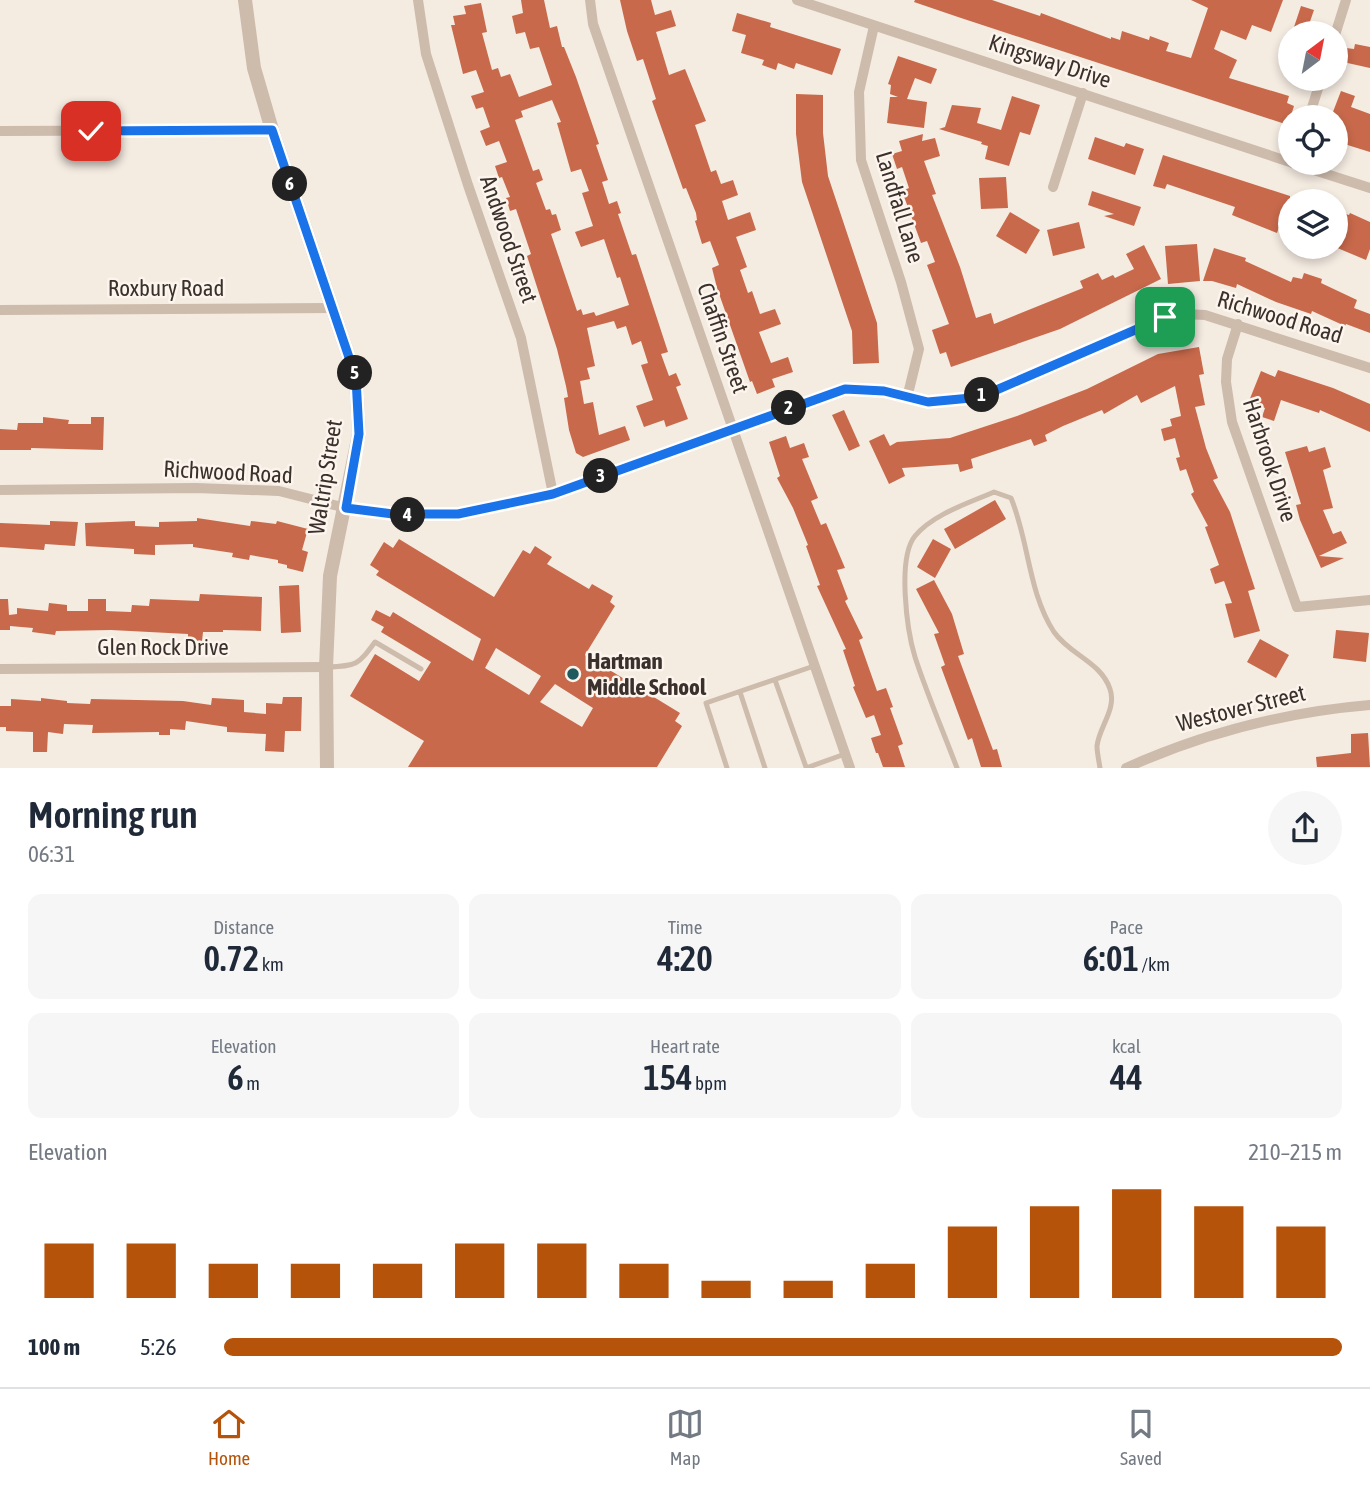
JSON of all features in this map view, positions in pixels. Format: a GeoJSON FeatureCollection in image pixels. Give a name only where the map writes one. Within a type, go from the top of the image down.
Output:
{"type":"FeatureCollection","features":[{"type":"Feature","properties":{"kind":"street","name":"Waltrip Street"},"geometry":{"type":"LineString","coordinates":[[245,0],[254,68],[272,130],[356,378],[359,434],[330,576],[326,667],[327,768]]}},
{"type":"Feature","properties":{"kind":"street","name":"Andwood Street"},"geometry":{"type":"LineString","coordinates":[[418,0],[426,54],[521,338],[553,494]]}},
{"type":"Feature","properties":{"kind":"street","name":"Chaffin Street"},"geometry":{"type":"LineString","coordinates":[[590,0],[593,24],[850,768]]}},
{"type":"Feature","properties":{"kind":"street","name":"Kingsway Drive"},"geometry":{"type":"LineString","coordinates":[[797,0],[1278,158]]}},
{"type":"Feature","properties":{"kind":"street"},"geometry":{"type":"LineString","coordinates":[[1339,21],[1346,0]]}},
{"type":"Feature","properties":{"kind":"street","name":"Landfall Lane"},"geometry":{"type":"LineString","coordinates":[[874,26],[859,92],[861,160],[901,282],[919,349],[907,398]]}},
{"type":"Feature","properties":{"kind":"street"},"geometry":{"type":"LineString","coordinates":[[1053,187],[1083,93]]}},
{"type":"Feature","properties":{"kind":"street"},"geometry":{"type":"LineString","coordinates":[[0,131],[272,130]]}},
{"type":"Feature","properties":{"kind":"street","name":"Kingsway Drive"},"geometry":{"type":"LineString","coordinates":[[1330,175],[1370,188]]}},
{"type":"Feature","properties":{"kind":"street","name":"Roxbury Road"},"geometry":{"type":"LineString","coordinates":[[0,310],[332,308]]}},
{"type":"Feature","properties":{"kind":"street","name":"Richwood Road"},"geometry":{"type":"LineString","coordinates":[[0,490],[196,488],[279,491],[346,508],[404,514],[458,514],[553,494],[845,389],[884,391],[928,402],[971,398],[994,391],[1165,317],[1184,314],[1205,314],[1370,368]]}},
{"type":"Feature","properties":{"kind":"street","name":"Harbrook Drive"},"geometry":{"type":"LineString","coordinates":[[1238,324],[1227,359],[1226,382],[1232,422],[1297,607],[1370,600]]}},
{"type":"Feature","properties":{"kind":"street","name":"Glen Rock Drive"},"geometry":{"type":"LineString","coordinates":[[0,669],[326,667]]}},
{"type":"Feature","properties":{"kind":"street","name":"Westover Street"},"geometry":{"type":"LineString","coordinates":[[1125,768],[1172,747],[1267,719],[1370,705]]}},
{"type":"Feature","properties":{"kind":"lane"},"geometry":{"type":"LineString","coordinates":[[957,768],[915,655],[905,592],[904,565],[914,537],[933,521],[995,492],[1011,498],[1018,515],[1041,604],[1055,633],[1078,656],[1102,671],[1111,692],[1110,712],[1097,744],[1100,768]]}},
{"type":"Feature","properties":{"kind":"lane"},"geometry":{"type":"LineString","coordinates":[[326,667],[348,666],[361,661],[375,642],[421,669]]}},
{"type":"Feature","properties":{"kind":"lane"},"geometry":{"type":"LineString","coordinates":[[727,768],[706,704],[814,666]]}},
{"type":"Feature","properties":{"kind":"lane"},"geometry":{"type":"LineString","coordinates":[[775,680],[806,767],[845,754]]}},
{"type":"Feature","properties":{"kind":"lane"},"geometry":{"type":"LineString","coordinates":[[740,692],[765,768]]}},
{"type":"Feature","properties":{"kind":"building"},"geometry":{"type":"Polygon","coordinates":[[[521,0],[544,0],[550,28],[557,26],[562,47],[576,77],[599,144],[596,145],[608,180],[602,182],[609,204],[617,201],[621,213],[618,214],[632,255],[636,254],[668,352],[661,354],[669,376],[676,373],[681,385],[676,387],[688,419],[666,427],[664,420],[644,427],[636,406],[653,400],[641,365],[648,363],[641,341],[632,345],[626,326],[617,329],[614,321],[587,328],[595,366],[587,368],[590,379],[580,381],[584,404],[593,402],[599,435],[625,426],[630,440],[583,457],[576,453],[569,430],[564,398],[568,397],[566,386],[527,256],[531,254],[516,209],[510,211],[506,198],[510,197],[495,166],[507,162],[499,141],[486,146],[480,131],[490,127],[483,107],[476,109],[471,96],[484,92],[476,70],[463,74],[451,25],[455,25],[453,16],[466,14],[464,6],[481,3],[487,32],[482,33],[492,70],[498,68],[501,77],[510,74],[519,97],[552,85],[539,47],[530,49],[525,32],[516,34],[512,16],[523,13],[521,0]],[[552,100],[521,111],[523,117],[515,120],[533,171],[539,169],[543,180],[536,183],[546,210],[550,209],[552,215],[556,214],[561,230],[551,234],[577,311],[581,309],[583,315],[594,312],[596,316],[629,305],[604,239],[581,247],[575,232],[593,226],[582,193],[589,191],[581,169],[571,172],[557,123],[561,122],[552,100]]]}},
{"type":"Feature","properties":{"kind":"building"},"geometry":{"type":"Polygon","coordinates":[[[620,0],[651,0],[655,15],[671,10],[676,26],[656,32],[669,75],[685,69],[706,121],[695,125],[711,172],[716,170],[721,184],[733,180],[738,195],[722,201],[728,220],[750,212],[756,230],[736,237],[747,267],[740,270],[748,293],[752,291],[760,314],[775,309],[781,324],[759,332],[771,363],[788,357],[793,372],[772,379],[775,387],[757,394],[752,381],[750,382],[717,288],[712,268],[719,265],[710,241],[702,244],[695,221],[696,213],[686,188],[683,189],[652,101],[656,99],[643,59],[637,61],[620,0]]]}},
{"type":"Feature","properties":{"kind":"building"},"geometry":{"type":"Polygon","coordinates":[[[992,0],[1040,16],[1041,13],[1111,39],[1120,40],[1122,31],[1149,40],[1150,36],[1169,43],[1166,51],[1191,58],[1208,8],[1191,0],[1283,0],[1271,32],[1252,25],[1246,40],[1221,30],[1214,49],[1237,60],[1229,78],[1289,96],[1287,103],[1292,105],[1278,105],[1278,122],[914,2],[992,0]]]}},
{"type":"Feature","properties":{"kind":"building"},"geometry":{"type":"Polygon","coordinates":[[[1301,6],[1314,10],[1310,21],[1296,21],[1301,6]]]}},
{"type":"Feature","properties":{"kind":"building"},"geometry":{"type":"Polygon","coordinates":[[[737,13],[771,23],[770,27],[841,49],[832,75],[796,63],[794,69],[778,63],[776,70],[762,65],[764,60],[741,53],[746,35],[732,31],[737,13]]]}},
{"type":"Feature","properties":{"kind":"building"},"geometry":{"type":"Polygon","coordinates":[[[1355,44],[1370,47],[1370,68],[1348,63],[1348,48],[1354,49],[1355,44]]]}},
{"type":"Feature","properties":{"kind":"building"},"geometry":{"type":"Polygon","coordinates":[[[898,56],[937,69],[931,84],[915,78],[907,99],[927,102],[924,128],[887,123],[890,97],[898,97],[890,94],[891,85],[888,84],[898,56]]]}},
{"type":"Feature","properties":{"kind":"building"},"geometry":{"type":"Polygon","coordinates":[[[1341,91],[1355,96],[1351,107],[1370,114],[1370,152],[1348,145],[1348,105],[1336,105],[1341,91]]]}},
{"type":"Feature","properties":{"kind":"building"},"geometry":{"type":"Polygon","coordinates":[[[796,94],[823,95],[823,133],[828,176],[877,323],[879,363],[853,364],[852,331],[802,182],[796,134],[796,94]]]}},
{"type":"Feature","properties":{"kind":"building"},"geometry":{"type":"Polygon","coordinates":[[[1012,96],[1040,105],[1030,135],[1020,132],[1009,166],[985,159],[988,146],[981,144],[982,142],[939,129],[945,127],[952,105],[981,108],[977,123],[1001,130],[1012,96]]]}},
{"type":"Feature","properties":{"kind":"building"},"geometry":{"type":"Polygon","coordinates":[[[923,134],[922,141],[935,138],[940,156],[924,161],[936,194],[932,195],[960,267],[976,318],[991,313],[994,324],[1083,288],[1080,281],[1098,273],[1102,280],[1113,275],[1115,278],[1134,269],[1126,254],[1144,245],[1161,279],[1060,329],[951,367],[946,352],[940,354],[932,330],[949,324],[927,265],[935,262],[927,241],[921,243],[902,191],[909,188],[902,167],[897,169],[892,154],[902,151],[899,141],[923,134]]]}},
{"type":"Feature","properties":{"kind":"building"},"geometry":{"type":"Polygon","coordinates":[[[1095,137],[1124,147],[1126,143],[1144,149],[1135,175],[1088,159],[1095,137]]]}},
{"type":"Feature","properties":{"kind":"building"},"geometry":{"type":"Polygon","coordinates":[[[1163,155],[1278,192],[1277,233],[1232,215],[1235,207],[1167,184],[1165,189],[1153,186],[1163,155]]]}},
{"type":"Feature","properties":{"kind":"building"},"geometry":{"type":"Polygon","coordinates":[[[1006,177],[1008,208],[981,209],[979,178],[1006,177]]]}},
{"type":"Feature","properties":{"kind":"building"},"geometry":{"type":"Polygon","coordinates":[[[1092,191],[1141,207],[1134,226],[1104,216],[1114,214],[1088,205],[1092,191]]]}},
{"type":"Feature","properties":{"kind":"building"},"geometry":{"type":"Polygon","coordinates":[[[1010,212],[1040,230],[1026,254],[996,236],[1010,212]]]}},
{"type":"Feature","properties":{"kind":"building"},"geometry":{"type":"Polygon","coordinates":[[[1350,213],[1370,222],[1370,249],[1366,260],[1348,252],[1350,213]]]}},
{"type":"Feature","properties":{"kind":"building"},"geometry":{"type":"Polygon","coordinates":[[[1079,222],[1085,248],[1053,256],[1047,230],[1079,222]]]}},
{"type":"Feature","properties":{"kind":"building"},"geometry":{"type":"Polygon","coordinates":[[[1197,244],[1200,281],[1168,284],[1165,246],[1197,244]]]}},
{"type":"Feature","properties":{"kind":"building"},"geometry":{"type":"Polygon","coordinates":[[[1214,248],[1246,258],[1245,261],[1291,282],[1293,277],[1302,279],[1304,273],[1322,279],[1321,283],[1357,300],[1354,308],[1370,314],[1370,333],[1346,324],[1345,326],[1312,311],[1311,314],[1276,302],[1237,284],[1236,288],[1203,281],[1214,248]]]}},
{"type":"Feature","properties":{"kind":"building"},"geometry":{"type":"Polygon","coordinates":[[[1199,347],[1204,374],[1199,375],[1205,405],[1195,407],[1206,448],[1218,478],[1213,480],[1230,512],[1255,589],[1248,591],[1260,631],[1234,638],[1225,604],[1232,603],[1224,581],[1215,584],[1210,569],[1219,565],[1205,527],[1208,526],[1191,494],[1194,492],[1186,469],[1180,471],[1175,438],[1164,441],[1161,429],[1172,426],[1170,419],[1181,416],[1175,386],[1141,403],[1137,395],[1104,414],[1102,410],[1063,426],[1045,435],[1047,441],[1034,446],[1031,439],[971,459],[973,468],[960,472],[958,464],[902,468],[905,476],[889,484],[869,441],[884,434],[890,446],[897,442],[950,438],[1087,389],[1158,354],[1199,347]]]}},
{"type":"Feature","properties":{"kind":"building"},"geometry":{"type":"Polygon","coordinates":[[[1278,370],[1333,388],[1370,404],[1370,432],[1320,410],[1319,413],[1281,400],[1274,421],[1262,417],[1265,408],[1249,401],[1261,371],[1275,377],[1278,370]]]}},
{"type":"Feature","properties":{"kind":"building"},"geometry":{"type":"Polygon","coordinates":[[[844,410],[860,446],[849,451],[832,415],[844,410]]]}},
{"type":"Feature","properties":{"kind":"building"},"geometry":{"type":"Polygon","coordinates":[[[43,417],[69,420],[68,424],[91,424],[91,417],[104,417],[103,450],[0,450],[0,429],[17,430],[18,423],[43,423],[43,417]]]}},
{"type":"Feature","properties":{"kind":"building"},"geometry":{"type":"Polygon","coordinates":[[[786,436],[790,448],[804,443],[809,457],[802,459],[818,498],[811,501],[821,525],[826,523],[845,568],[837,570],[848,599],[845,601],[863,638],[859,640],[877,691],[886,688],[893,707],[890,708],[903,744],[898,746],[905,767],[883,767],[876,753],[871,738],[881,735],[874,715],[866,718],[853,687],[855,686],[843,650],[846,649],[817,586],[820,585],[806,546],[808,545],[777,478],[780,476],[769,442],[786,436]]]}},
{"type":"Feature","properties":{"kind":"building"},"geometry":{"type":"Polygon","coordinates":[[[1307,446],[1309,452],[1325,447],[1331,467],[1323,470],[1333,508],[1323,510],[1333,534],[1341,531],[1347,543],[1319,556],[1344,558],[1321,568],[1300,520],[1296,505],[1301,504],[1285,452],[1307,446]]]}},
{"type":"Feature","properties":{"kind":"building"},"geometry":{"type":"Polygon","coordinates":[[[995,500],[1006,519],[955,549],[944,529],[995,500]]]}},
{"type":"Feature","properties":{"kind":"building"},"geometry":{"type":"Polygon","coordinates":[[[197,518],[250,526],[251,521],[276,524],[277,521],[308,529],[302,550],[308,552],[303,572],[287,568],[287,565],[278,563],[278,560],[250,555],[249,560],[232,557],[233,553],[193,547],[193,544],[155,545],[155,555],[134,554],[134,549],[86,546],[85,523],[135,521],[135,526],[159,527],[159,522],[197,521],[197,518]]]}},
{"type":"Feature","properties":{"kind":"building"},"geometry":{"type":"Polygon","coordinates":[[[50,521],[78,522],[75,546],[45,544],[44,550],[0,547],[0,523],[50,525],[50,521]]]}},
{"type":"Feature","properties":{"kind":"building"},"geometry":{"type":"Polygon","coordinates":[[[399,539],[494,597],[523,550],[530,554],[535,546],[552,557],[547,564],[589,589],[592,584],[613,596],[610,602],[615,606],[585,655],[680,713],[675,721],[682,726],[657,767],[408,767],[424,741],[350,696],[375,654],[419,681],[431,662],[381,632],[384,627],[371,620],[376,610],[390,617],[393,612],[473,661],[481,639],[376,575],[379,571],[370,565],[384,542],[393,548],[399,539]],[[496,648],[485,668],[529,695],[541,676],[496,648]],[[555,684],[540,702],[582,727],[593,708],[555,684]]]}},
{"type":"Feature","properties":{"kind":"building"},"geometry":{"type":"Polygon","coordinates":[[[933,539],[951,549],[935,578],[917,567],[933,539]]]}},
{"type":"Feature","properties":{"kind":"building"},"geometry":{"type":"Polygon","coordinates":[[[934,580],[952,614],[964,654],[958,656],[993,750],[997,749],[1002,767],[981,767],[972,738],[968,740],[941,667],[945,665],[934,634],[939,633],[916,589],[934,580]]]}},
{"type":"Feature","properties":{"kind":"building"},"geometry":{"type":"Polygon","coordinates":[[[299,585],[301,632],[281,633],[279,586],[299,585]]]}},
{"type":"Feature","properties":{"kind":"building"},"geometry":{"type":"Polygon","coordinates":[[[200,594],[262,597],[261,631],[203,632],[202,641],[188,640],[188,634],[111,630],[56,631],[55,635],[32,632],[33,628],[10,626],[10,630],[0,630],[0,599],[8,599],[9,615],[17,614],[17,608],[48,611],[49,603],[67,605],[67,611],[88,611],[88,599],[106,599],[106,611],[131,612],[132,605],[149,606],[150,599],[199,601],[200,594]]]}},
{"type":"Feature","properties":{"kind":"building"},"geometry":{"type":"Polygon","coordinates":[[[1336,630],[1369,633],[1366,662],[1333,658],[1336,630]]]}},
{"type":"Feature","properties":{"kind":"building"},"geometry":{"type":"Polygon","coordinates":[[[1260,639],[1289,655],[1276,678],[1247,662],[1260,639]]]}},
{"type":"Feature","properties":{"kind":"building"},"geometry":{"type":"Polygon","coordinates":[[[283,697],[302,697],[301,731],[285,731],[284,752],[265,751],[266,734],[227,732],[227,727],[186,721],[185,730],[170,729],[170,735],[159,735],[159,732],[92,733],[93,725],[64,724],[63,734],[48,732],[47,752],[33,752],[33,732],[6,731],[6,727],[0,727],[0,706],[11,706],[11,699],[41,701],[41,698],[90,704],[91,699],[183,701],[211,705],[212,698],[244,700],[244,712],[266,714],[266,703],[282,704],[283,697]]]}},
{"type":"Feature","properties":{"kind":"building"},"geometry":{"type":"Polygon","coordinates":[[[1368,733],[1370,767],[1317,767],[1316,757],[1351,753],[1351,734],[1368,733]]]}},
{"type":"Feature","properties":{"kind":"place","name":"Hartman Middle School"},"geometry":{"type":"Point","coordinates":[573,674]}},
{"type":"Feature","properties":{"kind":"route"},"geometry":{"type":"LineString","coordinates":[[91,131],[272,130],[356,378],[359,434],[346,508],[425,516],[458,514],[553,494],[845,389],[884,391],[928,402],[971,398],[994,391],[1165,317]]}}]}
